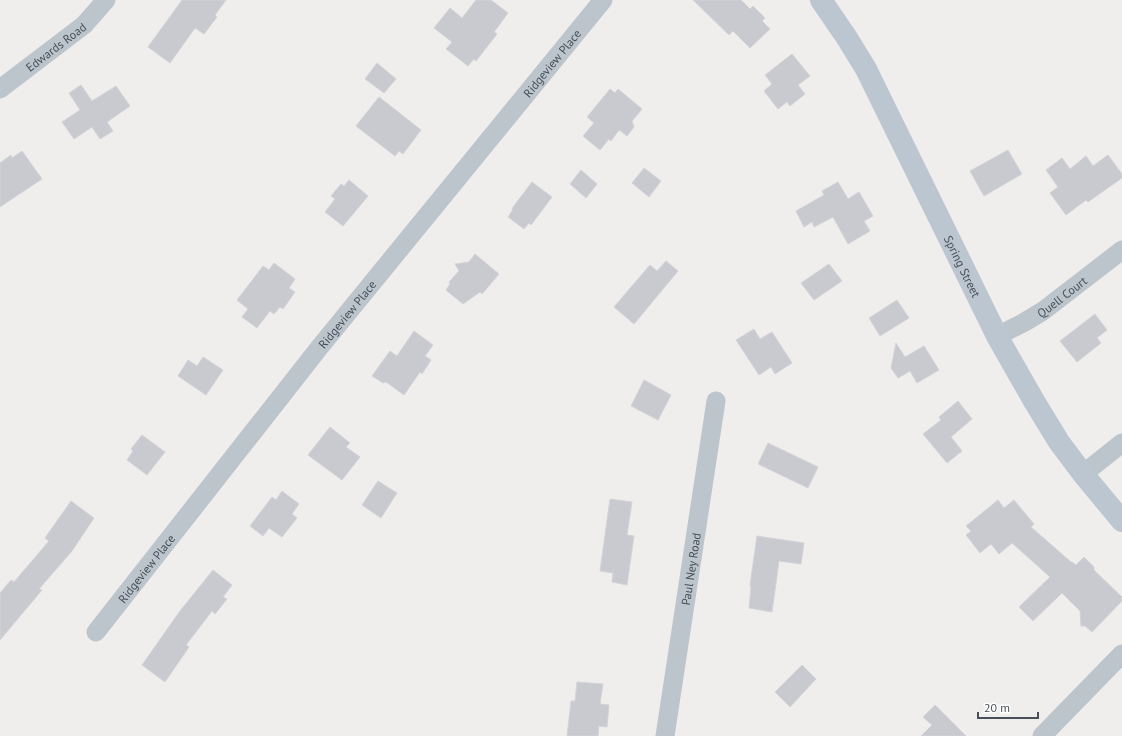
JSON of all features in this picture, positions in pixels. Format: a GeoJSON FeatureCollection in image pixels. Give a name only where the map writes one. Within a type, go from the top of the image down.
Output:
{"type":"FeatureCollection","features":[{"type":"Feature","properties":{"kind":"street","name":"Edwards Road"},"geometry":{"type":"LineString","coordinates":[[0,89],[84,25],[106,0]]}},
{"type":"Feature","properties":{"kind":"street","name":"Ridgeview Place"},"geometry":{"type":"LineString","coordinates":[[96,632],[319,348],[603,0]]}},
{"type":"Feature","properties":{"kind":"street","name":"Spring Street"},"geometry":{"type":"LineString","coordinates":[[821,0],[866,69],[997,336],[1034,401],[1059,442],[1122,521]]}},
{"type":"Feature","properties":{"kind":"street","name":"Quell Court"},"geometry":{"type":"LineString","coordinates":[[997,336],[1043,311],[1122,250]]}},
{"type":"Feature","properties":{"kind":"street","name":"Paul Ney Road"},"geometry":{"type":"LineString","coordinates":[[665,736],[716,401]]}},
{"type":"Feature","properties":{"kind":"street"},"geometry":{"type":"LineString","coordinates":[[1083,474],[1122,443]]}},
{"type":"Feature","properties":{"kind":"street"},"geometry":{"type":"LineString","coordinates":[[1042,736],[1122,654]]}},
{"type":"Feature","properties":{"kind":"building"},"geometry":{"type":"Polygon","coordinates":[[[182,0],[226,0],[215,15],[217,17],[204,34],[195,28],[170,63],[148,47],[182,0]]]}},
{"type":"Feature","properties":{"kind":"building"},"geometry":{"type":"Polygon","coordinates":[[[476,0],[491,0],[508,13],[494,32],[497,34],[476,61],[474,59],[468,66],[446,49],[452,42],[434,28],[450,8],[462,18],[476,0]]]}},
{"type":"Feature","properties":{"kind":"building"},"geometry":{"type":"Polygon","coordinates":[[[693,0],[741,0],[750,9],[753,6],[765,18],[762,21],[770,29],[750,48],[733,31],[729,35],[693,0]]]}},
{"type":"Feature","properties":{"kind":"building"},"geometry":{"type":"Polygon","coordinates":[[[792,54],[810,76],[798,85],[805,94],[790,106],[787,102],[778,109],[764,91],[772,84],[765,75],[792,54]]]}},
{"type":"Feature","properties":{"kind":"building"},"geometry":{"type":"Polygon","coordinates":[[[377,63],[396,79],[384,93],[365,79],[377,63]]]}},
{"type":"Feature","properties":{"kind":"building"},"geometry":{"type":"Polygon","coordinates":[[[81,85],[92,101],[116,86],[130,106],[107,122],[113,131],[100,139],[92,127],[74,139],[62,122],[80,110],[69,93],[81,85]]]}},
{"type":"Feature","properties":{"kind":"building"},"geometry":{"type":"Polygon","coordinates":[[[610,89],[615,93],[618,89],[642,109],[632,121],[634,127],[627,136],[619,130],[611,141],[609,139],[600,150],[583,136],[594,123],[587,117],[610,89]]]}},
{"type":"Feature","properties":{"kind":"building"},"geometry":{"type":"Polygon","coordinates":[[[379,97],[421,130],[403,154],[399,151],[395,156],[356,126],[379,97]]]}},
{"type":"Feature","properties":{"kind":"building"},"geometry":{"type":"Polygon","coordinates":[[[1008,150],[1022,174],[984,196],[970,171],[1008,150]]]}},
{"type":"Feature","properties":{"kind":"building"},"geometry":{"type":"Polygon","coordinates":[[[22,151],[42,179],[0,207],[0,163],[11,155],[12,158],[22,151]]]}},
{"type":"Feature","properties":{"kind":"building"},"geometry":{"type":"Polygon","coordinates":[[[1108,155],[1122,174],[1122,178],[1088,202],[1086,200],[1066,215],[1050,193],[1058,187],[1046,170],[1062,158],[1070,169],[1086,156],[1093,166],[1108,155]]]}},
{"type":"Feature","properties":{"kind":"building"},"geometry":{"type":"Polygon","coordinates":[[[644,168],[661,181],[649,197],[632,183],[644,168]]]}},
{"type":"Feature","properties":{"kind":"building"},"geometry":{"type":"Polygon","coordinates":[[[581,170],[597,184],[586,198],[570,184],[581,170]]]}},
{"type":"Feature","properties":{"kind":"building"},"geometry":{"type":"Polygon","coordinates":[[[349,180],[368,196],[343,226],[325,212],[335,199],[331,196],[341,184],[344,186],[349,180]]]}},
{"type":"Feature","properties":{"kind":"building"},"geometry":{"type":"Polygon","coordinates":[[[532,182],[552,197],[531,225],[529,223],[524,229],[508,217],[513,207],[532,182]]]}},
{"type":"Feature","properties":{"kind":"building"},"geometry":{"type":"Polygon","coordinates":[[[838,182],[848,199],[859,192],[873,216],[864,221],[870,231],[848,244],[833,217],[814,227],[812,222],[804,227],[796,211],[824,195],[822,191],[838,182]]]}},
{"type":"Feature","properties":{"kind":"building"},"geometry":{"type":"Polygon","coordinates":[[[475,254],[499,274],[482,294],[480,292],[463,304],[446,290],[450,284],[449,282],[459,271],[455,264],[469,262],[475,254]]]}},
{"type":"Feature","properties":{"kind":"building"},"geometry":{"type":"Polygon","coordinates":[[[666,261],[678,271],[634,324],[614,307],[650,265],[657,271],[666,261]]]}},
{"type":"Feature","properties":{"kind":"building"},"geometry":{"type":"Polygon","coordinates":[[[274,263],[295,279],[289,288],[295,292],[283,309],[280,307],[274,314],[270,311],[257,328],[242,317],[248,309],[237,300],[263,266],[269,270],[274,263]]]}},
{"type":"Feature","properties":{"kind":"building"},"geometry":{"type":"Polygon","coordinates":[[[829,264],[842,281],[814,300],[801,283],[829,264]]]}},
{"type":"Feature","properties":{"kind":"building"},"geometry":{"type":"Polygon","coordinates":[[[897,300],[909,318],[880,336],[869,318],[897,300]]]}},
{"type":"Feature","properties":{"kind":"building"},"geometry":{"type":"Polygon","coordinates":[[[1095,314],[1107,330],[1097,338],[1101,343],[1077,362],[1060,341],[1095,314]]]}},
{"type":"Feature","properties":{"kind":"building"},"geometry":{"type":"Polygon","coordinates":[[[754,329],[760,339],[772,332],[792,363],[775,374],[771,367],[759,375],[736,340],[754,329]]]}},
{"type":"Feature","properties":{"kind":"building"},"geometry":{"type":"Polygon","coordinates":[[[414,331],[433,345],[425,356],[431,360],[422,374],[420,372],[404,395],[386,382],[383,383],[372,376],[390,351],[397,356],[414,331]]]}},
{"type":"Feature","properties":{"kind":"building"},"geometry":{"type":"Polygon","coordinates":[[[896,343],[905,357],[924,346],[939,370],[917,383],[910,371],[898,378],[891,368],[896,343]]]}},
{"type":"Feature","properties":{"kind":"building"},"geometry":{"type":"Polygon","coordinates":[[[203,357],[223,370],[206,395],[178,376],[188,360],[197,366],[203,357]]]}},
{"type":"Feature","properties":{"kind":"building"},"geometry":{"type":"Polygon","coordinates":[[[644,380],[671,395],[658,420],[631,406],[644,380]]]}},
{"type":"Feature","properties":{"kind":"building"},"geometry":{"type":"Polygon","coordinates":[[[958,401],[972,419],[951,437],[962,451],[947,463],[923,434],[941,420],[939,417],[958,401]]]}},
{"type":"Feature","properties":{"kind":"building"},"geometry":{"type":"Polygon","coordinates":[[[330,427],[350,443],[346,447],[360,457],[342,480],[308,455],[330,427]]]}},
{"type":"Feature","properties":{"kind":"building"},"geometry":{"type":"Polygon","coordinates":[[[142,435],[165,452],[147,475],[127,460],[133,451],[131,449],[142,435]]]}},
{"type":"Feature","properties":{"kind":"building"},"geometry":{"type":"Polygon","coordinates":[[[768,443],[818,467],[808,488],[758,464],[768,443]]]}},
{"type":"Feature","properties":{"kind":"building"},"geometry":{"type":"Polygon","coordinates":[[[378,481],[397,493],[381,518],[362,505],[378,481]]]}},
{"type":"Feature","properties":{"kind":"building"},"geometry":{"type":"Polygon","coordinates":[[[282,491],[299,504],[292,514],[297,518],[282,537],[269,528],[263,536],[250,526],[272,497],[276,500],[282,491]]]}},
{"type":"Feature","properties":{"kind":"building"},"geometry":{"type":"Polygon","coordinates":[[[610,499],[632,502],[627,535],[634,536],[627,585],[612,582],[613,573],[600,571],[610,499]]]}},
{"type":"Feature","properties":{"kind":"building"},"geometry":{"type":"Polygon","coordinates":[[[998,500],[1004,508],[1014,500],[1034,524],[1031,527],[1076,565],[1084,557],[1094,567],[1094,570],[1122,597],[1122,601],[1092,632],[1085,626],[1081,626],[1080,611],[1062,593],[1033,621],[1019,607],[1050,577],[1012,543],[999,554],[991,544],[980,553],[966,535],[971,531],[966,526],[998,500]]]}},
{"type":"Feature","properties":{"kind":"building"},"geometry":{"type":"Polygon","coordinates":[[[71,501],[94,518],[72,551],[39,589],[42,590],[0,640],[0,593],[11,580],[14,582],[49,541],[45,538],[71,501]]]}},
{"type":"Feature","properties":{"kind":"building"},"geometry":{"type":"Polygon","coordinates":[[[757,536],[804,543],[801,564],[779,561],[772,612],[749,608],[750,585],[757,536]]]}},
{"type":"Feature","properties":{"kind":"building"},"geometry":{"type":"Polygon","coordinates":[[[213,570],[232,585],[223,597],[227,599],[215,614],[212,611],[186,645],[189,647],[165,682],[142,665],[180,611],[213,570]]]}},
{"type":"Feature","properties":{"kind":"building"},"geometry":{"type":"Polygon","coordinates":[[[802,665],[816,679],[790,707],[775,692],[802,665]]]}},
{"type":"Feature","properties":{"kind":"building"},"geometry":{"type":"Polygon","coordinates":[[[577,682],[603,684],[600,704],[609,705],[607,727],[599,726],[598,736],[567,736],[571,701],[575,701],[577,682]]]}},
{"type":"Feature","properties":{"kind":"building"},"geometry":{"type":"Polygon","coordinates":[[[935,705],[966,736],[921,736],[932,725],[923,717],[935,705]]]}}]}
